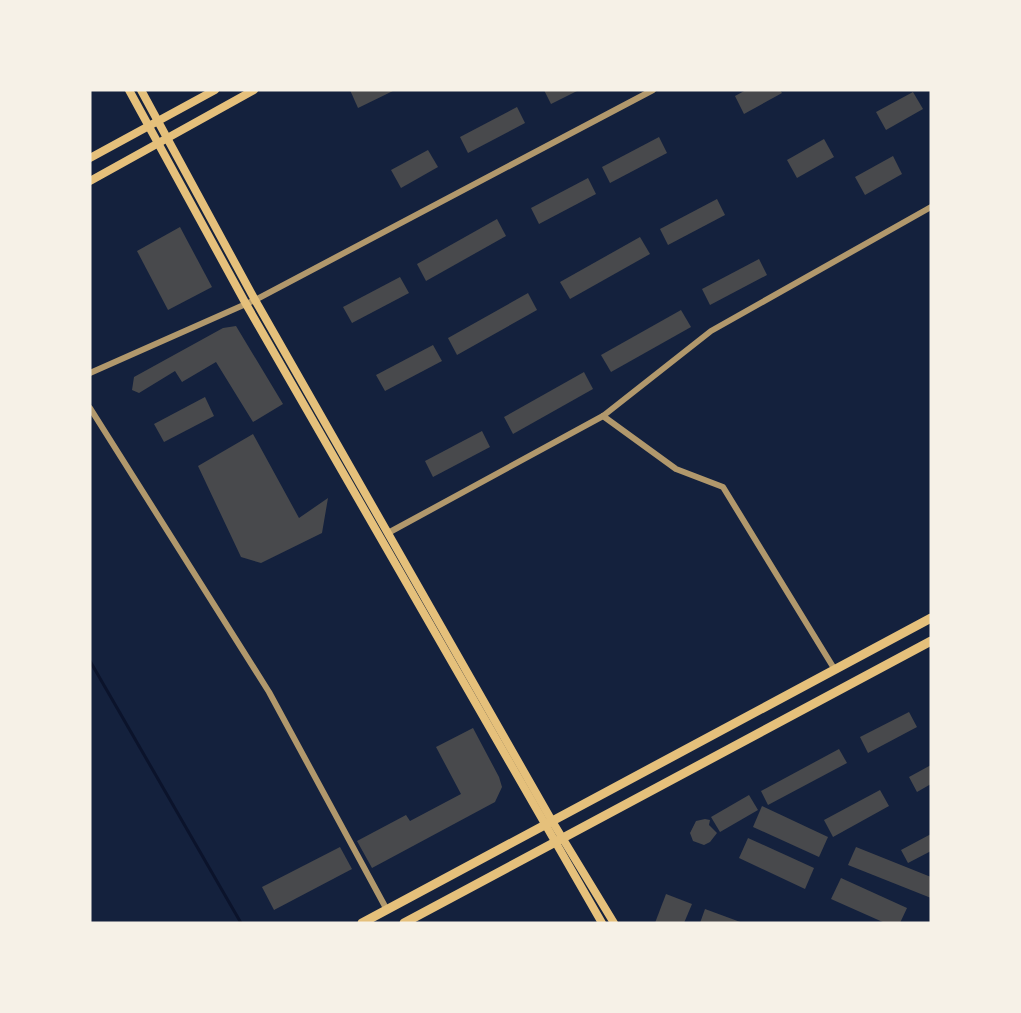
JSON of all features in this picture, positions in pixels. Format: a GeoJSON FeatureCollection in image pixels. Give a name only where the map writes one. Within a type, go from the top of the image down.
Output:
{"type":"FeatureCollection","features":[{"type":"Feature","properties":{"kind":"main road"},"geometry":{"type":"LineString","coordinates":[[129,90],[246,304],[548,823],[564,837],[614,923]]}},
{"type":"Feature","properties":{"kind":"main road"},"geometry":{"type":"LineString","coordinates":[[141,90],[255,300],[388,533],[548,823],[555,843],[602,923]]}},
{"type":"Feature","properties":{"kind":"main road"},"geometry":{"type":"LineString","coordinates":[[90,158],[214,90]]}},
{"type":"Feature","properties":{"kind":"main road"},"geometry":{"type":"LineString","coordinates":[[90,181],[159,145],[254,90]]}},
{"type":"Feature","properties":{"kind":"main road"},"geometry":{"type":"LineString","coordinates":[[362,923],[931,618]]}},
{"type":"Feature","properties":{"kind":"main road"},"geometry":{"type":"LineString","coordinates":[[404,923],[931,641]]}},
{"type":"Feature","properties":{"kind":"street"},"geometry":{"type":"LineString","coordinates":[[90,373],[255,300],[653,90]]}},
{"type":"Feature","properties":{"kind":"street"},"geometry":{"type":"LineString","coordinates":[[388,533],[603,416],[711,331],[931,207]]}},
{"type":"Feature","properties":{"kind":"street"},"geometry":{"type":"LineString","coordinates":[[90,408],[268,692],[387,910]]}},
{"type":"Feature","properties":{"kind":"street"},"geometry":{"type":"LineString","coordinates":[[603,416],[676,469],[723,487],[835,670]]}},
{"type":"Feature","properties":{"kind":"building"},"geometry":{"type":"Polygon","coordinates":[[[350,90],[395,90],[358,108],[350,90]]]}},
{"type":"Feature","properties":{"kind":"building"},"geometry":{"type":"Polygon","coordinates":[[[544,90],[579,90],[551,104],[544,90]]]}},
{"type":"Feature","properties":{"kind":"building"},"geometry":{"type":"Polygon","coordinates":[[[746,90],[780,90],[782,93],[744,114],[735,96],[746,90]]]}},
{"type":"Feature","properties":{"kind":"building"},"geometry":{"type":"Polygon","coordinates":[[[913,92],[923,109],[886,130],[876,112],[913,92]]]}},
{"type":"Feature","properties":{"kind":"building"},"geometry":{"type":"Polygon","coordinates":[[[517,107],[525,123],[468,153],[460,137],[517,107]]]}},
{"type":"Feature","properties":{"kind":"building"},"geometry":{"type":"Polygon","coordinates":[[[659,137],[667,153],[610,183],[602,167],[659,137]]]}},
{"type":"Feature","properties":{"kind":"building"},"geometry":{"type":"Polygon","coordinates":[[[824,139],[834,157],[797,178],[787,160],[824,139]]]}},
{"type":"Feature","properties":{"kind":"building"},"geometry":{"type":"Polygon","coordinates":[[[428,150],[438,167],[401,188],[391,170],[428,150]]]}},
{"type":"Feature","properties":{"kind":"building"},"geometry":{"type":"Polygon","coordinates":[[[893,156],[902,174],[865,195],[855,177],[893,156]]]}},
{"type":"Feature","properties":{"kind":"building"},"geometry":{"type":"Polygon","coordinates":[[[588,178],[596,194],[539,224],[531,208],[588,178]]]}},
{"type":"Feature","properties":{"kind":"building"},"geometry":{"type":"Polygon","coordinates":[[[717,199],[725,215],[668,245],[660,229],[717,199]]]}},
{"type":"Feature","properties":{"kind":"building"},"geometry":{"type":"Polygon","coordinates":[[[497,219],[506,236],[426,281],[417,264],[497,219]]]}},
{"type":"Feature","properties":{"kind":"building"},"geometry":{"type":"Polygon","coordinates":[[[180,227],[212,287],[168,310],[137,251],[180,227]]]}},
{"type":"Feature","properties":{"kind":"building"},"geometry":{"type":"Polygon","coordinates":[[[640,237],[650,254],[570,299],[560,282],[640,237]]]}},
{"type":"Feature","properties":{"kind":"building"},"geometry":{"type":"Polygon","coordinates":[[[759,259],[767,275],[710,305],[702,289],[759,259]]]}},
{"type":"Feature","properties":{"kind":"building"},"geometry":{"type":"Polygon","coordinates":[[[400,277],[409,293],[352,323],[343,307],[400,277]]]}},
{"type":"Feature","properties":{"kind":"building"},"geometry":{"type":"Polygon","coordinates":[[[528,293],[537,310],[457,355],[448,338],[528,293]]]}},
{"type":"Feature","properties":{"kind":"building"},"geometry":{"type":"Polygon","coordinates":[[[681,310],[691,327],[611,372],[601,355],[681,310]]]}},
{"type":"Feature","properties":{"kind":"building"},"geometry":{"type":"Polygon","coordinates":[[[236,326],[283,404],[253,422],[216,362],[182,382],[175,371],[139,393],[132,390],[134,377],[223,328],[236,326]]]}},
{"type":"Feature","properties":{"kind":"building"},"geometry":{"type":"Polygon","coordinates":[[[433,345],[442,361],[385,391],[376,375],[433,345]]]}},
{"type":"Feature","properties":{"kind":"building"},"geometry":{"type":"Polygon","coordinates":[[[584,372],[593,389],[513,434],[504,417],[584,372]]]}},
{"type":"Feature","properties":{"kind":"building"},"geometry":{"type":"Polygon","coordinates":[[[205,397],[214,416],[164,442],[154,424],[205,397]]]}},
{"type":"Feature","properties":{"kind":"building"},"geometry":{"type":"Polygon","coordinates":[[[482,431],[490,447],[433,477],[425,461],[482,431]]]}},
{"type":"Feature","properties":{"kind":"building"},"geometry":{"type":"Polygon","coordinates":[[[253,434],[299,518],[328,498],[322,533],[261,563],[241,557],[198,466],[253,434]]]}},
{"type":"Feature","properties":{"kind":"building"},"geometry":{"type":"Polygon","coordinates":[[[909,712],[917,727],[868,753],[860,737],[909,712]]]}},
{"type":"Feature","properties":{"kind":"building"},"geometry":{"type":"Polygon","coordinates":[[[473,728],[502,787],[495,802],[372,868],[357,841],[406,815],[410,821],[461,794],[436,747],[473,728]]]}},
{"type":"Feature","properties":{"kind":"building"},"geometry":{"type":"Polygon","coordinates":[[[839,749],[847,763],[768,805],[761,791],[839,749]]]}},
{"type":"Feature","properties":{"kind":"building"},"geometry":{"type":"Polygon","coordinates":[[[931,765],[931,784],[917,792],[909,777],[931,765]]]}},
{"type":"Feature","properties":{"kind":"building"},"geometry":{"type":"Polygon","coordinates":[[[880,790],[889,806],[833,837],[824,820],[880,790]]]}},
{"type":"Feature","properties":{"kind":"building"},"geometry":{"type":"Polygon","coordinates":[[[749,795],[758,810],[720,832],[711,817],[749,795]]]}},
{"type":"Feature","properties":{"kind":"building"},"geometry":{"type":"Polygon","coordinates":[[[762,806],[828,837],[819,857],[753,827],[762,806]]]}},
{"type":"Feature","properties":{"kind":"building"},"geometry":{"type":"Polygon","coordinates":[[[710,820],[709,825],[717,833],[710,842],[704,845],[693,841],[690,833],[696,821],[710,820]]]}},
{"type":"Feature","properties":{"kind":"building"},"geometry":{"type":"Polygon","coordinates":[[[931,834],[931,851],[908,863],[901,850],[931,834]]]}},
{"type":"Feature","properties":{"kind":"building"},"geometry":{"type":"Polygon","coordinates":[[[748,838],[814,868],[805,889],[739,858],[748,838]]]}},
{"type":"Feature","properties":{"kind":"building"},"geometry":{"type":"Polygon","coordinates":[[[340,847],[352,869],[274,910],[262,887],[340,847]]]}},
{"type":"Feature","properties":{"kind":"building"},"geometry":{"type":"Polygon","coordinates":[[[856,847],[931,877],[931,898],[848,865],[856,847]]]}},
{"type":"Feature","properties":{"kind":"building"},"geometry":{"type":"Polygon","coordinates":[[[841,878],[907,908],[900,923],[885,923],[831,899],[841,878]]]}},
{"type":"Feature","properties":{"kind":"building"},"geometry":{"type":"Polygon","coordinates":[[[666,894],[692,904],[684,923],[655,923],[666,894]]]}},
{"type":"Feature","properties":{"kind":"building"},"geometry":{"type":"Polygon","coordinates":[[[705,909],[743,923],[700,923],[705,909]]]}},
{"type":"Feature","properties":{"kind":"waterway"},"geometry":{"type":"LineString","coordinates":[[90,661],[241,923]]}}]}
